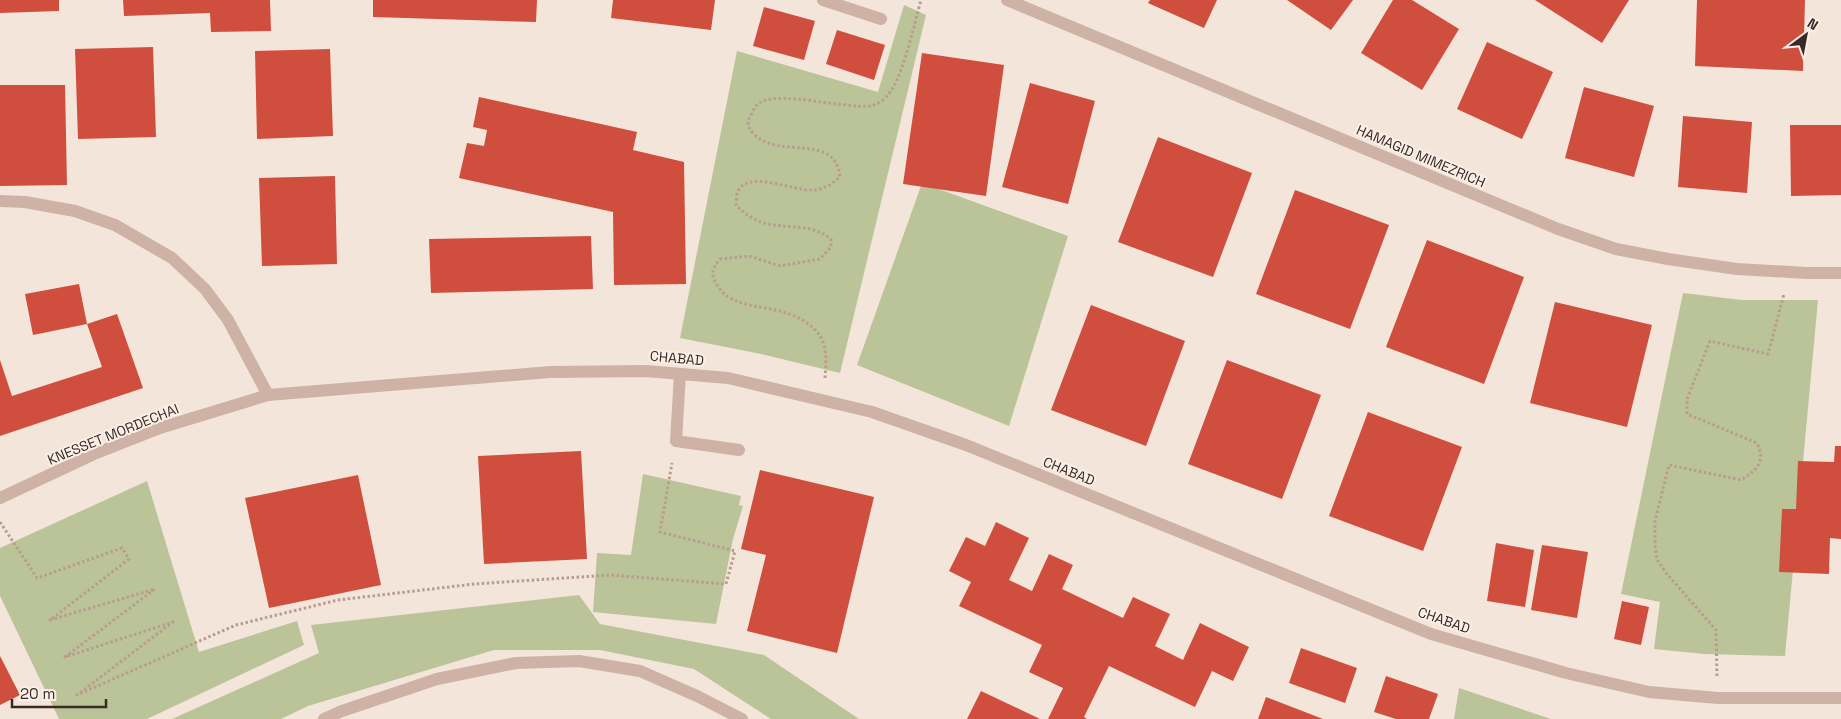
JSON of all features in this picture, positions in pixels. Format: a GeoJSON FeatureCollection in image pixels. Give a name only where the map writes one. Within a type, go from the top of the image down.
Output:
{"type":"FeatureCollection","features":[{"type":"Feature","properties":{"kind":"street"},"geometry":{"type":"LineString","coordinates":[[823,0],[881,19]]}},
{"type":"Feature","properties":{"kind":"street","name":"HAMAGID MIMEZRICH"},"geometry":{"type":"LineString","coordinates":[[1007,0],[1558,229],[1616,249],[1737,269],[1841,273]]}},
{"type":"Feature","properties":{"kind":"street"},"geometry":{"type":"LineString","coordinates":[[0,202],[25,202],[75,211],[115,225],[172,258],[205,289],[228,320],[268,396]]}},
{"type":"Feature","properties":{"kind":"street","name":"CHABAD"},"geometry":{"type":"LineString","coordinates":[[268,396],[550,372],[646,371],[728,378],[824,399],[872,412],[966,445],[1431,634],[1575,675],[1649,692],[1718,698],[1841,698]]}},
{"type":"Feature","properties":{"kind":"street"},"geometry":{"type":"LineString","coordinates":[[680,374],[676,441],[739,450]]}},
{"type":"Feature","properties":{"kind":"street","name":"KNESSET MORDECHAI"},"geometry":{"type":"LineString","coordinates":[[0,498],[94,454],[160,428],[268,396]]}},
{"type":"Feature","properties":{"kind":"street"},"geometry":{"type":"LineString","coordinates":[[324,719],[342,710],[437,678],[516,664],[580,662],[640,671],[697,696],[742,719]]}},
{"type":"Feature","properties":{"kind":"path"},"geometry":{"type":"LineString","coordinates":[[824,399],[827,354],[818,332],[800,318],[786,312],[731,299],[720,290],[712,277],[713,268],[720,259],[749,256],[780,266],[820,259],[830,247],[831,239],[822,232],[804,228],[769,226],[754,220],[736,205],[737,193],[742,186],[750,183],[760,181],[795,189],[813,190],[830,185],[840,177],[839,168],[832,157],[822,151],[772,145],[757,137],[749,128],[748,121],[754,108],[763,101],[780,98],[873,106],[887,96],[901,72],[921,0]]}},
{"type":"Feature","properties":{"kind":"path"},"geometry":{"type":"LineString","coordinates":[[1718,698],[1716,630],[1657,560],[1654,546],[1656,521],[1669,465],[1741,480],[1755,471],[1761,459],[1761,451],[1757,442],[1687,414],[1687,399],[1710,342],[1768,354],[1790,272]]}},
{"type":"Feature","properties":{"kind":"path"},"geometry":{"type":"LineString","coordinates":[[0,522],[36,578],[122,548],[129,559],[50,620],[155,589],[65,657],[174,622],[77,695],[236,625],[338,600],[474,584],[610,576],[726,584],[735,551],[660,532],[676,441]]}},
{"type":"Feature","properties":{"kind":"green space"},"geometry":{"type":"Polygon","coordinates":[[[904,5],[926,15],[840,373],[761,354],[680,338],[737,51],[878,92],[904,5]]]}},
{"type":"Feature","properties":{"kind":"green space"},"geometry":{"type":"Polygon","coordinates":[[[922,183],[1068,236],[1009,426],[857,365],[922,183]]]}},
{"type":"Feature","properties":{"kind":"green space"},"geometry":{"type":"Polygon","coordinates":[[[1683,293],[1742,300],[1818,300],[1785,656],[1704,654],[1654,649],[1660,602],[1621,594],[1683,293]]]}},
{"type":"Feature","properties":{"kind":"green space"},"geometry":{"type":"Polygon","coordinates":[[[643,474],[741,496],[739,505],[743,506],[733,539],[716,624],[593,612],[597,553],[631,555],[643,474]]]}},
{"type":"Feature","properties":{"kind":"green space"},"geometry":{"type":"Polygon","coordinates":[[[147,481],[199,652],[297,621],[304,645],[147,719],[59,719],[0,596],[0,548],[147,481]]]}},
{"type":"Feature","properties":{"kind":"green space"},"geometry":{"type":"Polygon","coordinates":[[[579,595],[600,624],[764,655],[859,719],[771,719],[694,669],[600,650],[494,650],[308,706],[281,719],[172,719],[319,653],[311,625],[579,595]]]}},
{"type":"Feature","properties":{"kind":"green space"},"geometry":{"type":"Polygon","coordinates":[[[1459,688],[1551,719],[1454,719],[1459,688]]]}},
{"type":"Feature","properties":{"kind":"building"},"geometry":{"type":"Polygon","coordinates":[[[0,0],[59,0],[59,11],[0,13],[0,0]]]}},
{"type":"Feature","properties":{"kind":"building"},"geometry":{"type":"Polygon","coordinates":[[[123,0],[270,0],[271,31],[211,32],[210,13],[124,16],[123,0]]]}},
{"type":"Feature","properties":{"kind":"building"},"geometry":{"type":"Polygon","coordinates":[[[373,0],[537,0],[536,22],[373,17],[373,0]]]}},
{"type":"Feature","properties":{"kind":"building"},"geometry":{"type":"Polygon","coordinates":[[[613,0],[715,0],[711,30],[611,18],[613,0]]]}},
{"type":"Feature","properties":{"kind":"building"},"geometry":{"type":"Polygon","coordinates":[[[1150,0],[1217,0],[1204,28],[1148,3],[1150,0]]]}},
{"type":"Feature","properties":{"kind":"building"},"geometry":{"type":"Polygon","coordinates":[[[1287,0],[1353,0],[1331,30],[1287,0]]]}},
{"type":"Feature","properties":{"kind":"building"},"geometry":{"type":"Polygon","coordinates":[[[1393,0],[1412,0],[1459,29],[1422,90],[1361,53],[1393,0]]]}},
{"type":"Feature","properties":{"kind":"building"},"geometry":{"type":"Polygon","coordinates":[[[1535,0],[1629,0],[1602,43],[1535,0]]]}},
{"type":"Feature","properties":{"kind":"building"},"geometry":{"type":"Polygon","coordinates":[[[1697,0],[1805,0],[1803,71],[1695,66],[1697,0]]]}},
{"type":"Feature","properties":{"kind":"building"},"geometry":{"type":"Polygon","coordinates":[[[764,7],[815,21],[804,60],[753,46],[764,7]]]}},
{"type":"Feature","properties":{"kind":"building"},"geometry":{"type":"Polygon","coordinates":[[[837,30],[885,45],[874,80],[826,64],[837,30]]]}},
{"type":"Feature","properties":{"kind":"building"},"geometry":{"type":"Polygon","coordinates":[[[1487,42],[1553,72],[1522,139],[1457,109],[1487,42]]]}},
{"type":"Feature","properties":{"kind":"building"},"geometry":{"type":"Polygon","coordinates":[[[153,47],[156,137],[78,139],[75,49],[153,47]]]}},
{"type":"Feature","properties":{"kind":"building"},"geometry":{"type":"Polygon","coordinates":[[[330,49],[333,136],[257,139],[255,51],[330,49]]]}},
{"type":"Feature","properties":{"kind":"building"},"geometry":{"type":"Polygon","coordinates":[[[922,53],[1004,65],[986,196],[903,184],[922,53]]]}},
{"type":"Feature","properties":{"kind":"building"},"geometry":{"type":"Polygon","coordinates":[[[1030,83],[1095,101],[1068,204],[1002,187],[1030,83]]]}},
{"type":"Feature","properties":{"kind":"building"},"geometry":{"type":"Polygon","coordinates":[[[0,85],[65,85],[67,185],[0,186],[0,85]]]}},
{"type":"Feature","properties":{"kind":"building"},"geometry":{"type":"Polygon","coordinates":[[[1584,87],[1654,106],[1634,177],[1565,158],[1584,87]]]}},
{"type":"Feature","properties":{"kind":"building"},"geometry":{"type":"Polygon","coordinates":[[[479,97],[637,132],[633,150],[684,162],[686,284],[614,285],[613,212],[459,178],[467,143],[484,146],[487,130],[473,127],[479,97]]]}},
{"type":"Feature","properties":{"kind":"building"},"geometry":{"type":"Polygon","coordinates":[[[1683,116],[1752,122],[1747,193],[1678,187],[1683,116]]]}},
{"type":"Feature","properties":{"kind":"building"},"geometry":{"type":"Polygon","coordinates":[[[1790,125],[1841,125],[1841,195],[1791,196],[1790,125]]]}},
{"type":"Feature","properties":{"kind":"building"},"geometry":{"type":"Polygon","coordinates":[[[1158,137],[1252,173],[1213,277],[1118,242],[1158,137]]]}},
{"type":"Feature","properties":{"kind":"building"},"geometry":{"type":"Polygon","coordinates":[[[335,176],[337,264],[262,266],[259,178],[335,176]]]}},
{"type":"Feature","properties":{"kind":"building"},"geometry":{"type":"Polygon","coordinates":[[[1295,190],[1389,225],[1350,329],[1256,294],[1295,190]]]}},
{"type":"Feature","properties":{"kind":"building"},"geometry":{"type":"Polygon","coordinates":[[[591,236],[593,289],[431,293],[429,239],[591,236]]]}},
{"type":"Feature","properties":{"kind":"building"},"geometry":{"type":"Polygon","coordinates":[[[1427,240],[1524,277],[1484,384],[1386,347],[1427,240]]]}},
{"type":"Feature","properties":{"kind":"building"},"geometry":{"type":"Polygon","coordinates":[[[79,284],[87,324],[33,335],[25,294],[79,284]]]}},
{"type":"Feature","properties":{"kind":"building"},"geometry":{"type":"Polygon","coordinates":[[[1555,302],[1652,325],[1627,427],[1530,403],[1555,302]]]}},
{"type":"Feature","properties":{"kind":"building"},"geometry":{"type":"Polygon","coordinates":[[[1091,305],[1185,341],[1146,446],[1051,410],[1091,305]]]}},
{"type":"Feature","properties":{"kind":"building"},"geometry":{"type":"Polygon","coordinates":[[[117,314],[143,388],[0,436],[0,360],[12,396],[102,367],[87,324],[117,314]]]}},
{"type":"Feature","properties":{"kind":"building"},"geometry":{"type":"Polygon","coordinates":[[[1227,360],[1321,395],[1282,499],[1188,464],[1227,360]]]}},
{"type":"Feature","properties":{"kind":"building"},"geometry":{"type":"Polygon","coordinates":[[[1368,412],[1462,447],[1423,551],[1329,516],[1368,412]]]}},
{"type":"Feature","properties":{"kind":"building"},"geometry":{"type":"Polygon","coordinates":[[[1835,446],[1841,446],[1841,539],[1830,538],[1829,574],[1779,572],[1782,509],[1796,509],[1798,461],[1834,462],[1835,446]]]}},
{"type":"Feature","properties":{"kind":"building"},"geometry":{"type":"Polygon","coordinates":[[[581,451],[587,559],[484,564],[478,456],[581,451]]]}},
{"type":"Feature","properties":{"kind":"building"},"geometry":{"type":"Polygon","coordinates":[[[760,470],[874,497],[837,653],[747,631],[766,555],[741,549],[760,470]]]}},
{"type":"Feature","properties":{"kind":"building"},"geometry":{"type":"Polygon","coordinates":[[[358,475],[381,585],[269,608],[245,498],[358,475]]]}},
{"type":"Feature","properties":{"kind":"building"},"geometry":{"type":"Polygon","coordinates":[[[996,522],[1029,538],[1009,580],[1032,591],[1049,554],[1073,565],[1062,589],[1123,618],[1133,597],[1170,614],[1155,646],[1183,660],[1200,623],[1249,647],[1233,681],[1212,671],[1195,707],[1109,666],[1084,717],[1087,719],[1048,719],[1063,688],[1029,672],[1042,645],[959,606],[971,582],[949,571],[966,537],[985,546],[996,522]]]}},
{"type":"Feature","properties":{"kind":"building"},"geometry":{"type":"Polygon","coordinates":[[[1496,543],[1534,550],[1525,607],[1487,601],[1496,543]]]}},
{"type":"Feature","properties":{"kind":"building"},"geometry":{"type":"Polygon","coordinates":[[[1542,545],[1588,552],[1577,618],[1531,610],[1542,545]]]}},
{"type":"Feature","properties":{"kind":"building"},"geometry":{"type":"Polygon","coordinates":[[[1622,601],[1649,607],[1641,645],[1614,639],[1622,601]]]}},
{"type":"Feature","properties":{"kind":"building"},"geometry":{"type":"Polygon","coordinates":[[[1301,648],[1357,668],[1345,703],[1289,683],[1301,648]]]}},
{"type":"Feature","properties":{"kind":"building"},"geometry":{"type":"Polygon","coordinates":[[[0,656],[20,695],[0,705],[0,656]]]}},
{"type":"Feature","properties":{"kind":"building"},"geometry":{"type":"Polygon","coordinates":[[[1386,676],[1438,694],[1429,719],[1396,719],[1374,712],[1386,676]]]}},
{"type":"Feature","properties":{"kind":"building"},"geometry":{"type":"Polygon","coordinates":[[[981,691],[1040,719],[967,719],[981,691]]]}},
{"type":"Feature","properties":{"kind":"building"},"geometry":{"type":"Polygon","coordinates":[[[1266,697],[1323,719],[1258,719],[1266,697]]]}}]}
